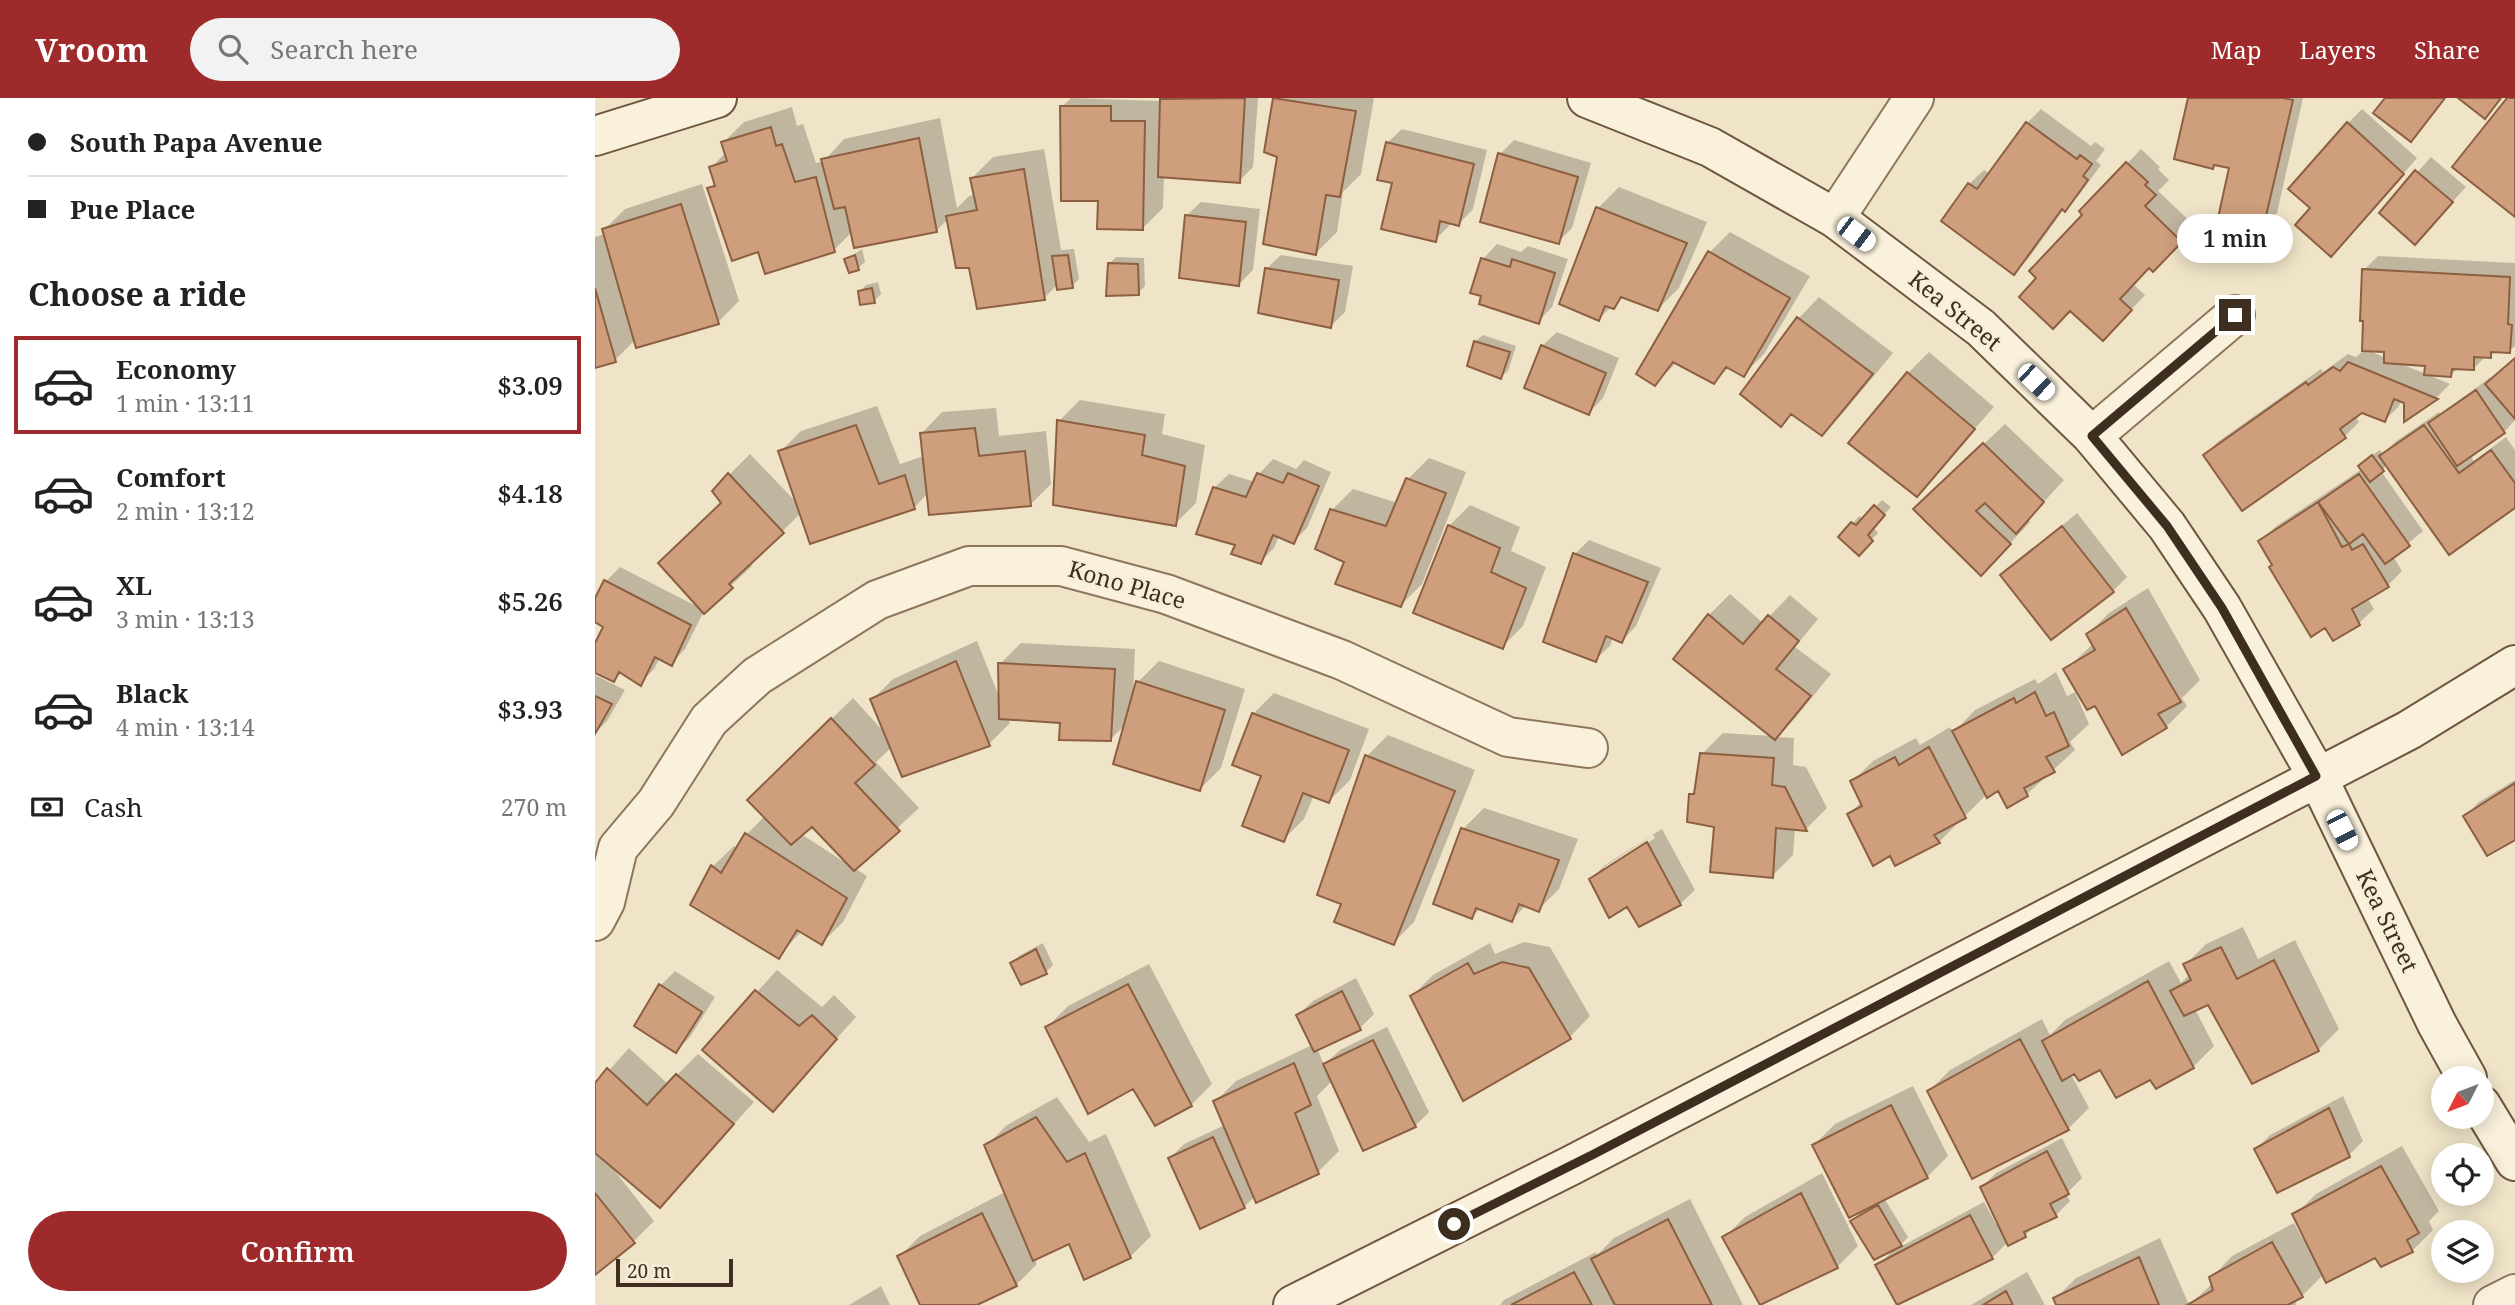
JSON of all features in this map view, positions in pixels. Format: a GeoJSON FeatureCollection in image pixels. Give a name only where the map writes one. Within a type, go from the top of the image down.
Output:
{"type":"FeatureCollection","features":[{"type":"Feature","properties":{"kind":"street"},"geometry":{"type":"LineString","coordinates":[[595,136],[717,98]]}},
{"type":"Feature","properties":{"kind":"street","name":"Kea Street"},"geometry":{"type":"LineString","coordinates":[[1587,98],[1710,147],[1835,218],[1981,328],[2092,436],[2167,526],[2222,608],[2316,776],[2437,1024],[2460,1066]]}},
{"type":"Feature","properties":{"kind":"street"},"geometry":{"type":"LineString","coordinates":[[1835,218],[1914,98]]}},
{"type":"Feature","properties":{"kind":"street"},"geometry":{"type":"LineString","coordinates":[[2092,436],[2235,315]]}},
{"type":"Feature","properties":{"kind":"street","name":"Kono Place"},"geometry":{"type":"LineString","coordinates":[[595,921],[605,902],[606,844],[656,803],[709,720],[757,676],[877,600],[969,566],[1061,566],[1165,594],[1342,660],[1508,737],[1588,748]]}},
{"type":"Feature","properties":{"kind":"street"},"geometry":{"type":"LineString","coordinates":[[1293,1305],[1570,1166],[2409,730],[2515,665]]}},
{"type":"Feature","properties":{"kind":"street"},"geometry":{"type":"LineString","coordinates":[[2494,1126],[2515,1161]]}},
{"type":"Feature","properties":{"kind":"street"},"geometry":{"type":"LineString","coordinates":[[2493,1305],[2515,1294]]}},
{"type":"Feature","properties":{"kind":"building"},"geometry":{"type":"Polygon","coordinates":[[[1245,98],[1240,183],[1158,177],[1160,99],[1245,98]]]}},
{"type":"Feature","properties":{"kind":"building"},"geometry":{"type":"Polygon","coordinates":[[[1273,98],[1356,111],[1340,197],[1326,195],[1316,255],[1263,244],[1277,157],[1264,152],[1273,98]]]}},
{"type":"Feature","properties":{"kind":"building"},"geometry":{"type":"Polygon","coordinates":[[[2188,98],[2293,100],[2263,229],[2218,218],[2229,168],[2214,165],[2213,169],[2174,159],[2188,98]]]}},
{"type":"Feature","properties":{"kind":"building"},"geometry":{"type":"Polygon","coordinates":[[[2385,98],[2445,98],[2411,142],[2373,113],[2385,98]]]}},
{"type":"Feature","properties":{"kind":"building"},"geometry":{"type":"Polygon","coordinates":[[[2458,98],[2501,98],[2485,119],[2458,98]]]}},
{"type":"Feature","properties":{"kind":"building"},"geometry":{"type":"Polygon","coordinates":[[[2507,98],[2515,98],[2515,217],[2452,167],[2507,98]]]}},
{"type":"Feature","properties":{"kind":"building"},"geometry":{"type":"Polygon","coordinates":[[[1060,106],[1111,106],[1111,121],[1145,121],[1143,230],[1097,229],[1098,201],[1061,201],[1060,106]]]}},
{"type":"Feature","properties":{"kind":"building"},"geometry":{"type":"Polygon","coordinates":[[[2026,122],[2077,159],[2080,155],[2092,164],[2083,176],[2088,180],[2065,212],[2062,209],[2014,275],[1941,221],[1968,183],[1977,189],[2026,122]]]}},
{"type":"Feature","properties":{"kind":"building"},"geometry":{"type":"Polygon","coordinates":[[[2347,122],[2404,174],[2331,257],[2295,225],[2310,208],[2288,189],[2347,122]]]}},
{"type":"Feature","properties":{"kind":"building"},"geometry":{"type":"Polygon","coordinates":[[[771,127],[776,146],[782,144],[795,182],[816,177],[835,252],[765,274],[758,252],[732,261],[707,188],[715,186],[709,167],[727,161],[721,142],[771,127]]]}},
{"type":"Feature","properties":{"kind":"building"},"geometry":{"type":"Polygon","coordinates":[[[919,138],[937,232],[854,248],[845,207],[834,209],[821,159],[919,138]]]}},
{"type":"Feature","properties":{"kind":"building"},"geometry":{"type":"Polygon","coordinates":[[[1386,142],[1474,164],[1459,226],[1440,221],[1436,242],[1381,229],[1392,183],[1377,180],[1386,142]]]}},
{"type":"Feature","properties":{"kind":"building"},"geometry":{"type":"Polygon","coordinates":[[[1498,153],[1578,177],[1559,244],[1480,222],[1498,153]]]}},
{"type":"Feature","properties":{"kind":"building"},"geometry":{"type":"Polygon","coordinates":[[[2126,162],[2148,182],[2145,185],[2156,195],[2145,206],[2182,242],[2153,272],[2149,268],[2120,299],[2132,310],[2103,341],[2070,311],[2053,329],[2019,297],[2036,278],[2029,271],[2082,215],[2079,211],[2126,162]]]}},
{"type":"Feature","properties":{"kind":"building"},"geometry":{"type":"Polygon","coordinates":[[[1024,169],[1045,300],[977,309],[969,268],[956,268],[946,216],[977,210],[970,178],[1024,169]]]}},
{"type":"Feature","properties":{"kind":"building"},"geometry":{"type":"Polygon","coordinates":[[[2415,170],[2453,202],[2415,245],[2379,213],[2415,170]]]}},
{"type":"Feature","properties":{"kind":"building"},"geometry":{"type":"Polygon","coordinates":[[[681,204],[719,324],[636,348],[602,229],[681,204]]]}},
{"type":"Feature","properties":{"kind":"building"},"geometry":{"type":"Polygon","coordinates":[[[1596,207],[1687,243],[1658,311],[1621,297],[1614,309],[1605,306],[1599,321],[1559,304],[1596,207]]]}},
{"type":"Feature","properties":{"kind":"building"},"geometry":{"type":"Polygon","coordinates":[[[1185,215],[1246,222],[1239,286],[1179,278],[1185,215]]]}},
{"type":"Feature","properties":{"kind":"building"},"geometry":{"type":"Polygon","coordinates":[[[1708,251],[1790,298],[1744,377],[1726,367],[1714,384],[1673,362],[1655,386],[1636,374],[1708,251]]]}},
{"type":"Feature","properties":{"kind":"building"},"geometry":{"type":"Polygon","coordinates":[[[855,255],[859,270],[849,273],[844,259],[855,255]]]}},
{"type":"Feature","properties":{"kind":"building"},"geometry":{"type":"Polygon","coordinates":[[[1068,255],[1073,288],[1057,290],[1052,256],[1068,255]]]}},
{"type":"Feature","properties":{"kind":"building"},"geometry":{"type":"Polygon","coordinates":[[[1481,258],[1510,267],[1512,259],[1555,273],[1539,324],[1479,304],[1481,296],[1470,293],[1481,258]]]}},
{"type":"Feature","properties":{"kind":"building"},"geometry":{"type":"Polygon","coordinates":[[[1108,263],[1138,264],[1139,295],[1106,296],[1108,263]]]}},
{"type":"Feature","properties":{"kind":"building"},"geometry":{"type":"Polygon","coordinates":[[[1265,268],[1339,280],[1331,328],[1258,313],[1265,268]]]}},
{"type":"Feature","properties":{"kind":"building"},"geometry":{"type":"Polygon","coordinates":[[[2362,269],[2510,277],[2510,353],[2491,352],[2491,358],[2474,357],[2474,370],[2452,369],[2451,377],[2424,375],[2425,366],[2384,363],[2384,352],[2362,351],[2362,269]]]}},
{"type":"Feature","properties":{"kind":"building"},"geometry":{"type":"Polygon","coordinates":[[[595,288],[616,362],[595,368],[595,288]]]}},
{"type":"Feature","properties":{"kind":"building"},"geometry":{"type":"Polygon","coordinates":[[[872,288],[875,303],[860,305],[858,291],[872,288]]]}},
{"type":"Feature","properties":{"kind":"building"},"geometry":{"type":"Polygon","coordinates":[[[1797,317],[1873,374],[1822,436],[1791,414],[1781,427],[1740,394],[1797,317]]]}},
{"type":"Feature","properties":{"kind":"building"},"geometry":{"type":"Polygon","coordinates":[[[1474,341],[1510,352],[1501,379],[1467,366],[1474,341]]]}},
{"type":"Feature","properties":{"kind":"building"},"geometry":{"type":"Polygon","coordinates":[[[1541,345],[1606,373],[1589,415],[1524,388],[1541,345]]]}},
{"type":"Feature","properties":{"kind":"building"},"geometry":{"type":"Polygon","coordinates":[[[2515,358],[2515,419],[2485,384],[2515,358]]]}},
{"type":"Feature","properties":{"kind":"building"},"geometry":{"type":"Polygon","coordinates":[[[2348,362],[2438,399],[2404,422],[2404,403],[2394,399],[2385,422],[2362,413],[2340,429],[2346,438],[2242,511],[2203,455],[2306,382],[2308,385],[2333,367],[2340,371],[2348,362]]]}},
{"type":"Feature","properties":{"kind":"building"},"geometry":{"type":"Polygon","coordinates":[[[1907,372],[1975,429],[1917,497],[1848,443],[1907,372]]]}},
{"type":"Feature","properties":{"kind":"building"},"geometry":{"type":"Polygon","coordinates":[[[2476,390],[2505,433],[2457,466],[2428,423],[2476,390]]]}},
{"type":"Feature","properties":{"kind":"building"},"geometry":{"type":"Polygon","coordinates":[[[1057,420],[1145,435],[1142,455],[1185,466],[1176,526],[1053,505],[1057,420]]]}},
{"type":"Feature","properties":{"kind":"building"},"geometry":{"type":"Polygon","coordinates":[[[856,425],[879,484],[905,475],[915,509],[810,544],[778,451],[856,425]]]}},
{"type":"Feature","properties":{"kind":"building"},"geometry":{"type":"Polygon","coordinates":[[[2424,425],[2459,473],[2491,450],[2515,483],[2515,508],[2449,555],[2379,456],[2424,425]]]}},
{"type":"Feature","properties":{"kind":"building"},"geometry":{"type":"Polygon","coordinates":[[[975,428],[979,456],[1025,451],[1031,506],[929,515],[920,433],[975,428]]]}},
{"type":"Feature","properties":{"kind":"building"},"geometry":{"type":"Polygon","coordinates":[[[1983,443],[2044,502],[2016,534],[1985,503],[1976,511],[2011,544],[1981,576],[1913,509],[1983,443]]]}},
{"type":"Feature","properties":{"kind":"building"},"geometry":{"type":"Polygon","coordinates":[[[2372,455],[2384,471],[2370,482],[2358,466],[2372,455]]]}},
{"type":"Feature","properties":{"kind":"building"},"geometry":{"type":"Polygon","coordinates":[[[728,473],[784,533],[729,584],[733,588],[704,614],[658,563],[721,503],[712,491],[728,473]]]}},
{"type":"Feature","properties":{"kind":"building"},"geometry":{"type":"Polygon","coordinates":[[[1257,473],[1283,483],[1288,473],[1319,486],[1294,544],[1273,535],[1261,564],[1231,554],[1235,545],[1196,534],[1213,487],[1246,497],[1257,473]]]}},
{"type":"Feature","properties":{"kind":"building"},"geometry":{"type":"Polygon","coordinates":[[[2359,474],[2410,546],[2385,564],[2363,534],[2349,544],[2318,502],[2359,474]]]}},
{"type":"Feature","properties":{"kind":"building"},"geometry":{"type":"Polygon","coordinates":[[[1406,478],[1446,493],[1401,607],[1335,584],[1344,562],[1315,549],[1330,509],[1386,526],[1406,478]]]}},
{"type":"Feature","properties":{"kind":"building"},"geometry":{"type":"Polygon","coordinates":[[[2318,502],[2342,547],[2349,544],[2352,550],[2363,544],[2389,587],[2352,609],[2360,625],[2333,641],[2325,628],[2311,637],[2269,567],[2272,565],[2258,541],[2318,502]]]}},
{"type":"Feature","properties":{"kind":"building"},"geometry":{"type":"Polygon","coordinates":[[[1874,505],[1885,515],[1868,535],[1873,541],[1859,556],[1838,537],[1851,522],[1856,525],[1874,505]]]}},
{"type":"Feature","properties":{"kind":"building"},"geometry":{"type":"Polygon","coordinates":[[[1448,525],[1500,548],[1491,572],[1526,588],[1503,649],[1413,613],[1448,525]]]}},
{"type":"Feature","properties":{"kind":"building"},"geometry":{"type":"Polygon","coordinates":[[[2062,526],[2114,592],[2051,640],[2000,575],[2062,526]]]}},
{"type":"Feature","properties":{"kind":"building"},"geometry":{"type":"Polygon","coordinates":[[[1573,553],[1648,582],[1622,643],[1606,636],[1596,662],[1543,642],[1573,553]]]}},
{"type":"Feature","properties":{"kind":"building"},"geometry":{"type":"Polygon","coordinates":[[[604,580],[691,625],[672,666],[655,657],[641,686],[619,672],[614,682],[595,673],[595,643],[603,627],[595,622],[595,598],[604,580]]]}},
{"type":"Feature","properties":{"kind":"building"},"geometry":{"type":"Polygon","coordinates":[[[2126,608],[2181,702],[2158,714],[2167,728],[2122,755],[2095,706],[2087,710],[2063,669],[2095,650],[2086,634],[2126,608]]]}},
{"type":"Feature","properties":{"kind":"building"},"geometry":{"type":"Polygon","coordinates":[[[1708,614],[1743,644],[1768,615],[1799,641],[1776,669],[1811,696],[1775,740],[1673,659],[1708,614]]]}},
{"type":"Feature","properties":{"kind":"building"},"geometry":{"type":"Polygon","coordinates":[[[956,661],[990,746],[902,777],[870,699],[956,661]]]}},
{"type":"Feature","properties":{"kind":"building"},"geometry":{"type":"Polygon","coordinates":[[[998,663],[1115,669],[1111,741],[1059,740],[1060,723],[999,719],[998,663]]]}},
{"type":"Feature","properties":{"kind":"building"},"geometry":{"type":"Polygon","coordinates":[[[1136,681],[1225,710],[1200,791],[1113,764],[1136,681]]]}},
{"type":"Feature","properties":{"kind":"building"},"geometry":{"type":"Polygon","coordinates":[[[2035,692],[2046,716],[2054,712],[2069,746],[2046,757],[2055,772],[2024,788],[2028,796],[2007,808],[1998,791],[1987,798],[1952,731],[2014,698],[2016,703],[2035,692]]]}},
{"type":"Feature","properties":{"kind":"building"},"geometry":{"type":"Polygon","coordinates":[[[595,696],[612,704],[595,734],[595,696]]]}},
{"type":"Feature","properties":{"kind":"building"},"geometry":{"type":"Polygon","coordinates":[[[1252,713],[1349,750],[1329,803],[1303,793],[1284,842],[1242,826],[1261,776],[1232,765],[1252,713]]]}},
{"type":"Feature","properties":{"kind":"building"},"geometry":{"type":"Polygon","coordinates":[[[831,718],[875,765],[855,783],[900,831],[854,871],[812,827],[791,845],[747,800],[831,718]]]}},
{"type":"Feature","properties":{"kind":"building"},"geometry":{"type":"Polygon","coordinates":[[[1929,747],[1966,818],[1934,835],[1940,843],[1895,866],[1890,856],[1873,866],[1847,814],[1862,806],[1850,781],[1895,757],[1899,765],[1929,747]]]}},
{"type":"Feature","properties":{"kind":"building"},"geometry":{"type":"Polygon","coordinates":[[[1700,753],[1774,758],[1772,785],[1785,787],[1807,831],[1776,828],[1773,878],[1710,872],[1714,827],[1687,822],[1689,794],[1694,794],[1700,753]]]}},
{"type":"Feature","properties":{"kind":"building"},"geometry":{"type":"Polygon","coordinates":[[[1365,755],[1455,791],[1394,945],[1334,922],[1341,904],[1317,895],[1365,755]]]}},
{"type":"Feature","properties":{"kind":"building"},"geometry":{"type":"Polygon","coordinates":[[[2515,783],[2515,840],[2487,856],[2463,816],[2515,783]]]}},
{"type":"Feature","properties":{"kind":"building"},"geometry":{"type":"Polygon","coordinates":[[[1461,828],[1559,860],[1539,912],[1519,904],[1512,922],[1476,908],[1472,919],[1433,904],[1461,828]]]}},
{"type":"Feature","properties":{"kind":"building"},"geometry":{"type":"Polygon","coordinates":[[[745,833],[847,898],[822,945],[797,930],[779,959],[690,905],[711,865],[721,873],[745,833]]]}},
{"type":"Feature","properties":{"kind":"building"},"geometry":{"type":"Polygon","coordinates":[[[1647,842],[1681,905],[1639,927],[1627,907],[1609,918],[1589,879],[1647,842]]]}},
{"type":"Feature","properties":{"kind":"building"},"geometry":{"type":"Polygon","coordinates":[[[2221,947],[2237,979],[2274,960],[2319,1051],[2252,1084],[2208,1005],[2184,1016],[2170,991],[2191,980],[2183,964],[2221,947]]]}},
{"type":"Feature","properties":{"kind":"building"},"geometry":{"type":"Polygon","coordinates":[[[1036,949],[1047,974],[1021,985],[1010,963],[1036,949]]]}},
{"type":"Feature","properties":{"kind":"building"},"geometry":{"type":"Polygon","coordinates":[[[1502,962],[1529,968],[1571,1039],[1463,1101],[1410,996],[1468,963],[1474,974],[1502,962]]]}},
{"type":"Feature","properties":{"kind":"building"},"geometry":{"type":"Polygon","coordinates":[[[2148,981],[2194,1068],[2156,1089],[2150,1080],[2116,1098],[2100,1070],[2079,1081],[2074,1074],[2062,1081],[2042,1041],[2148,981]]]}},
{"type":"Feature","properties":{"kind":"building"},"geometry":{"type":"Polygon","coordinates":[[[659,984],[702,1012],[676,1053],[634,1026],[659,984]]]}},
{"type":"Feature","properties":{"kind":"building"},"geometry":{"type":"Polygon","coordinates":[[[1128,984],[1192,1106],[1155,1126],[1133,1089],[1088,1114],[1045,1027],[1128,984]]]}},
{"type":"Feature","properties":{"kind":"building"},"geometry":{"type":"Polygon","coordinates":[[[755,990],[799,1026],[812,1015],[837,1039],[773,1112],[702,1050],[755,990]]]}},
{"type":"Feature","properties":{"kind":"building"},"geometry":{"type":"Polygon","coordinates":[[[1342,991],[1361,1030],[1314,1052],[1296,1015],[1342,991]]]}},
{"type":"Feature","properties":{"kind":"building"},"geometry":{"type":"Polygon","coordinates":[[[2020,1039],[2069,1130],[1972,1179],[1927,1091],[2020,1039]]]}},
{"type":"Feature","properties":{"kind":"building"},"geometry":{"type":"Polygon","coordinates":[[[1373,1040],[1416,1127],[1363,1151],[1323,1064],[1373,1040]]]}},
{"type":"Feature","properties":{"kind":"building"},"geometry":{"type":"Polygon","coordinates":[[[1294,1063],[1311,1105],[1295,1113],[1319,1174],[1256,1203],[1213,1101],[1294,1063]]]}},
{"type":"Feature","properties":{"kind":"building"},"geometry":{"type":"Polygon","coordinates":[[[607,1068],[647,1105],[676,1074],[734,1124],[660,1208],[595,1153],[595,1083],[607,1068]]]}},
{"type":"Feature","properties":{"kind":"building"},"geometry":{"type":"Polygon","coordinates":[[[1891,1105],[1928,1178],[1849,1218],[1812,1145],[1891,1105]]]}},
{"type":"Feature","properties":{"kind":"building"},"geometry":{"type":"Polygon","coordinates":[[[2329,1108],[2350,1157],[2277,1193],[2254,1149],[2329,1108]]]}},
{"type":"Feature","properties":{"kind":"building"},"geometry":{"type":"Polygon","coordinates":[[[1036,1117],[1067,1162],[1085,1153],[1131,1258],[1084,1280],[1069,1244],[1033,1261],[984,1145],[1036,1117]]]}},
{"type":"Feature","properties":{"kind":"building"},"geometry":{"type":"Polygon","coordinates":[[[1213,1137],[1245,1208],[1200,1229],[1168,1158],[1213,1137]]]}},
{"type":"Feature","properties":{"kind":"building"},"geometry":{"type":"Polygon","coordinates":[[[2047,1151],[2069,1194],[2050,1204],[2057,1217],[2024,1232],[2026,1237],[2008,1246],[1980,1187],[2047,1151]]]}},
{"type":"Feature","properties":{"kind":"building"},"geometry":{"type":"Polygon","coordinates":[[[2381,1166],[2419,1233],[2407,1240],[2413,1252],[2381,1267],[2375,1258],[2326,1283],[2292,1214],[2381,1166]]]}},
{"type":"Feature","properties":{"kind":"building"},"geometry":{"type":"Polygon","coordinates":[[[595,1193],[635,1243],[595,1275],[595,1193]]]}},
{"type":"Feature","properties":{"kind":"building"},"geometry":{"type":"Polygon","coordinates":[[[1801,1193],[1838,1268],[1760,1305],[1722,1237],[1801,1193]]]}},
{"type":"Feature","properties":{"kind":"building"},"geometry":{"type":"Polygon","coordinates":[[[1878,1205],[1902,1246],[1874,1260],[1850,1221],[1878,1205]]]}},
{"type":"Feature","properties":{"kind":"building"},"geometry":{"type":"Polygon","coordinates":[[[982,1213],[1017,1286],[977,1305],[920,1305],[897,1256],[982,1213]]]}},
{"type":"Feature","properties":{"kind":"building"},"geometry":{"type":"Polygon","coordinates":[[[1970,1215],[1993,1259],[1897,1305],[1875,1265],[1970,1215]]]}},
{"type":"Feature","properties":{"kind":"building"},"geometry":{"type":"Polygon","coordinates":[[[1668,1219],[1712,1305],[1615,1305],[1591,1259],[1668,1219]]]}},
{"type":"Feature","properties":{"kind":"building"},"geometry":{"type":"Polygon","coordinates":[[[2272,1242],[2303,1297],[2288,1305],[2187,1305],[2213,1290],[2209,1277],[2272,1242]]]}},
{"type":"Feature","properties":{"kind":"building"},"geometry":{"type":"Polygon","coordinates":[[[2139,1257],[2159,1305],[2056,1305],[2053,1298],[2139,1257]]]}},
{"type":"Feature","properties":{"kind":"building"},"geometry":{"type":"Polygon","coordinates":[[[1574,1272],[1592,1305],[1511,1305],[1574,1272]]]}},
{"type":"Feature","properties":{"kind":"building"},"geometry":{"type":"Polygon","coordinates":[[[2006,1291],[2013,1305],[1983,1305],[2006,1291]]]}},
{"type":"Feature","properties":{"kind":"route"},"geometry":{"type":"LineString","coordinates":[[1454,1224],[1594,1154],[2316,776],[2222,608],[2167,526],[2092,436],[2235,315]]}}]}
